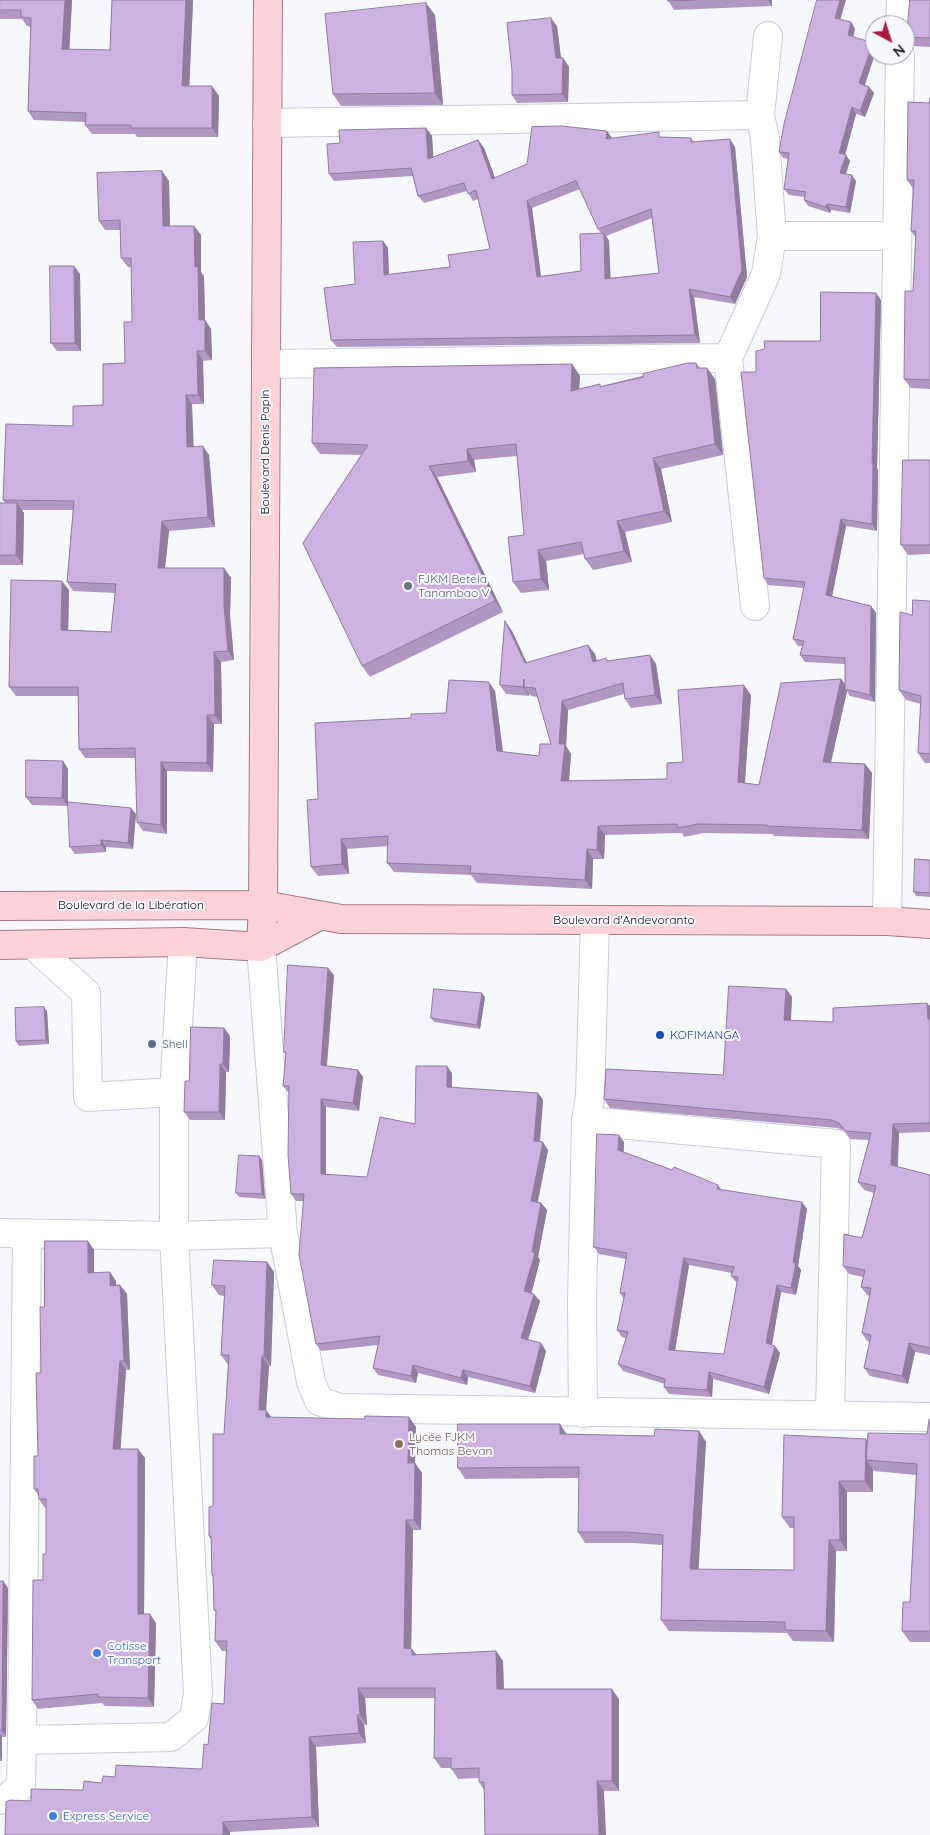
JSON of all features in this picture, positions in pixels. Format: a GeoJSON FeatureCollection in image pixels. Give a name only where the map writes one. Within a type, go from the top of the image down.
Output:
{"type":"FeatureCollection","features":[{"type":"Feature","properties":{"kind":"main road","name":"Boulevard Denis Papin"},"geometry":{"type":"LineString","coordinates":[[261,947],[263,905],[268,0]]}},
{"type":"Feature","properties":{"kind":"main road","name":"Boulevard d'Andevoranto"},"geometry":{"type":"LineString","coordinates":[[263,905],[341,919],[887,921],[930,924]]}},
{"type":"Feature","properties":{"kind":"main road","name":"Boulevard de la Libération"},"geometry":{"type":"LineString","coordinates":[[0,906],[263,905]]}},
{"type":"Feature","properties":{"kind":"main road"},"geometry":{"type":"LineString","coordinates":[[0,945],[183,942],[261,947],[319,916]]}},
{"type":"Feature","properties":{"kind":"street"},"geometry":{"type":"LineString","coordinates":[[900,15],[901,0]]}},
{"type":"Feature","properties":{"kind":"street"},"geometry":{"type":"LineString","coordinates":[[755,606],[728,358],[766,274],[772,236],[765,139],[760,115],[768,36]]}},
{"type":"Feature","properties":{"kind":"street"},"geometry":{"type":"LineString","coordinates":[[887,921],[900,65]]}},
{"type":"Feature","properties":{"kind":"street"},"geometry":{"type":"LineString","coordinates":[[267,123],[760,115]]}},
{"type":"Feature","properties":{"kind":"street"},"geometry":{"type":"LineString","coordinates":[[772,236],[897,236]]}},
{"type":"Feature","properties":{"kind":"street"},"geometry":{"type":"LineString","coordinates":[[266,364],[728,358]]}},
{"type":"Feature","properties":{"kind":"street"},"geometry":{"type":"LineString","coordinates":[[583,1413],[582,1302],[586,1121],[590,1097],[595,920]]}},
{"type":"Feature","properties":{"kind":"street"},"geometry":{"type":"LineString","coordinates":[[22,1740],[171,1737],[194,1718],[198,1693],[174,1236],[174,1092],[183,942]]}},
{"type":"Feature","properties":{"kind":"street"},"geometry":{"type":"LineString","coordinates":[[33,945],[86,992],[88,1097],[174,1092]]}},
{"type":"Feature","properties":{"kind":"street"},"geometry":{"type":"LineString","coordinates":[[261,947],[283,1233],[311,1382],[319,1401],[340,1408],[930,1417]]}},
{"type":"Feature","properties":{"kind":"street"},"geometry":{"type":"LineString","coordinates":[[586,1121],[836,1144],[830,1416]]}},
{"type":"Feature","properties":{"kind":"street"},"geometry":{"type":"LineString","coordinates":[[0,1800],[6,1799],[21,1786],[27,1233]]}},
{"type":"Feature","properties":{"kind":"street"},"geometry":{"type":"LineString","coordinates":[[0,1234],[174,1236],[283,1233]]}},
{"type":"Feature","properties":{"kind":"building"},"geometry":{"type":"Polygon","coordinates":[[[0,0],[65,0],[62,49],[110,50],[112,0],[186,0],[182,86],[212,86],[212,128],[131,128],[131,125],[85,125],[86,113],[28,111],[31,18],[21,17],[21,10],[0,10],[0,0]]]}},
{"type":"Feature","properties":{"kind":"building"},"geometry":{"type":"Polygon","coordinates":[[[817,0],[840,0],[835,18],[851,22],[848,35],[865,40],[865,65],[859,83],[869,87],[860,111],[852,107],[839,153],[846,155],[840,173],[852,175],[846,207],[827,204],[826,207],[804,200],[806,192],[784,189],[789,153],[779,152],[784,124],[817,0]]]}},
{"type":"Feature","properties":{"kind":"building"},"geometry":{"type":"Polygon","coordinates":[[[910,0],[930,0],[930,38],[915,37],[915,15],[909,15],[910,0]]]}},
{"type":"Feature","properties":{"kind":"building"},"geometry":{"type":"Polygon","coordinates":[[[426,3],[435,93],[333,94],[325,14],[426,3]]]}},
{"type":"Feature","properties":{"kind":"building"},"geometry":{"type":"Polygon","coordinates":[[[551,18],[556,58],[563,58],[562,94],[512,95],[512,71],[507,23],[551,18]]]}},
{"type":"Feature","properties":{"kind":"building"},"geometry":{"type":"Polygon","coordinates":[[[930,98],[930,380],[904,379],[905,291],[913,291],[916,231],[911,231],[914,180],[907,180],[908,102],[929,103],[930,98]]]}},
{"type":"Feature","properties":{"kind":"building"},"geometry":{"type":"Polygon","coordinates":[[[562,126],[607,131],[606,139],[659,132],[659,137],[691,138],[691,142],[730,139],[742,270],[730,297],[689,289],[695,335],[331,340],[324,288],[355,284],[353,242],[383,241],[384,275],[450,267],[448,255],[490,249],[476,190],[468,194],[464,183],[418,196],[411,168],[329,174],[327,144],[340,143],[339,130],[426,128],[428,159],[478,140],[492,179],[527,164],[532,127],[562,126]],[[576,181],[527,201],[537,277],[581,271],[580,234],[604,233],[605,279],[659,273],[651,209],[598,229],[576,181]]]}},
{"type":"Feature","properties":{"kind":"building"},"geometry":{"type":"Polygon","coordinates":[[[162,171],[163,226],[194,226],[195,267],[198,266],[199,320],[205,320],[205,351],[197,351],[198,395],[186,395],[187,447],[203,446],[208,517],[162,521],[158,568],[224,568],[224,606],[228,651],[214,652],[215,715],[207,715],[207,763],[161,762],[161,825],[137,822],[135,748],[79,749],[78,687],[9,687],[11,580],[62,581],[61,630],[111,632],[116,584],[67,582],[74,501],[3,500],[6,424],[73,426],[73,406],[103,405],[103,364],[125,363],[124,322],[132,322],[131,258],[121,258],[120,220],[99,221],[97,173],[162,171]]]}},
{"type":"Feature","properties":{"kind":"building"},"geometry":{"type":"Polygon","coordinates":[[[50,266],[74,266],[75,343],[51,343],[50,266]]]}},
{"type":"Feature","properties":{"kind":"building"},"geometry":{"type":"Polygon","coordinates":[[[821,292],[876,293],[872,524],[841,519],[826,595],[871,606],[870,695],[845,689],[845,658],[800,655],[804,641],[793,639],[805,582],[764,578],[741,372],[756,372],[756,351],[765,349],[764,341],[820,341],[821,292]]]}},
{"type":"Feature","properties":{"kind":"building"},"geometry":{"type":"Polygon","coordinates":[[[688,363],[696,363],[697,368],[707,368],[715,444],[653,458],[664,511],[617,521],[624,551],[585,559],[581,542],[538,550],[541,579],[513,582],[508,537],[524,535],[516,444],[467,449],[468,461],[429,466],[495,601],[362,666],[303,543],[368,445],[312,443],[314,368],[572,364],[571,391],[600,384],[600,387],[643,377],[643,374],[688,363]]]}},
{"type":"Feature","properties":{"kind":"building"},"geometry":{"type":"Polygon","coordinates":[[[903,460],[930,460],[930,545],[901,545],[903,460]]]}},
{"type":"Feature","properties":{"kind":"building"},"geometry":{"type":"Polygon","coordinates":[[[0,503],[17,503],[16,555],[0,555],[0,503]]]}},
{"type":"Feature","properties":{"kind":"building"},"geometry":{"type":"Polygon","coordinates":[[[913,600],[930,601],[930,754],[918,753],[921,696],[899,690],[900,612],[912,615],[913,600]]]}},
{"type":"Feature","properties":{"kind":"building"},"geometry":{"type":"Polygon","coordinates":[[[505,621],[525,663],[588,645],[593,662],[606,658],[607,661],[650,655],[655,695],[625,699],[623,683],[562,701],[559,744],[565,744],[561,781],[667,779],[667,763],[683,762],[678,690],[744,685],[738,782],[759,785],[781,683],[841,679],[823,762],[865,764],[862,830],[767,825],[698,824],[678,828],[677,824],[598,826],[597,850],[587,849],[585,880],[470,873],[471,866],[387,863],[388,836],[341,839],[342,864],[311,867],[307,800],[318,799],[315,723],[411,718],[411,714],[446,713],[449,680],[489,682],[497,751],[539,756],[540,744],[551,744],[535,688],[524,687],[524,679],[523,687],[500,685],[505,621]]]}},
{"type":"Feature","properties":{"kind":"building"},"geometry":{"type":"Polygon","coordinates":[[[26,760],[63,761],[62,798],[26,797],[26,760]]]}},
{"type":"Feature","properties":{"kind":"building"},"geometry":{"type":"Polygon","coordinates":[[[68,802],[131,808],[128,843],[101,840],[101,845],[70,847],[68,802]]]}},
{"type":"Feature","properties":{"kind":"building"},"geometry":{"type":"Polygon","coordinates":[[[915,859],[930,860],[930,893],[914,892],[915,859]]]}},
{"type":"Feature","properties":{"kind":"building"},"geometry":{"type":"Polygon","coordinates":[[[288,965],[328,968],[321,1065],[358,1070],[353,1103],[321,1099],[321,1174],[367,1177],[380,1117],[415,1124],[416,1066],[447,1066],[447,1087],[538,1093],[534,1141],[543,1142],[531,1201],[541,1203],[532,1252],[535,1253],[524,1291],[534,1294],[521,1338],[541,1343],[530,1386],[463,1370],[461,1378],[413,1365],[411,1376],[373,1368],[380,1336],[316,1344],[299,1255],[304,1194],[291,1194],[288,1155],[289,1086],[283,1086],[286,1052],[284,1052],[288,965]]]}},
{"type":"Feature","properties":{"kind":"building"},"geometry":{"type":"Polygon","coordinates":[[[729,986],[786,989],[784,1020],[833,1022],[833,1008],[927,1003],[928,1019],[930,1019],[930,1123],[893,1124],[891,1165],[930,1175],[930,1348],[909,1343],[902,1376],[864,1368],[871,1335],[862,1333],[871,1288],[861,1287],[865,1270],[843,1266],[844,1234],[862,1238],[876,1186],[858,1182],[871,1133],[845,1131],[839,1123],[832,1120],[604,1099],[606,1069],[723,1075],[729,986]]]}},
{"type":"Feature","properties":{"kind":"building"},"geometry":{"type":"Polygon","coordinates":[[[434,989],[482,993],[477,1025],[431,1018],[434,989]]]}},
{"type":"Feature","properties":{"kind":"building"},"geometry":{"type":"Polygon","coordinates":[[[44,1007],[46,1040],[16,1041],[15,1008],[44,1007]]]}},
{"type":"Feature","properties":{"kind":"building"},"geometry":{"type":"Polygon","coordinates":[[[191,1027],[224,1028],[223,1064],[220,1064],[219,1112],[184,1112],[185,1081],[189,1081],[191,1027]]]}},
{"type":"Feature","properties":{"kind":"building"},"geometry":{"type":"Polygon","coordinates":[[[597,1134],[619,1135],[618,1150],[672,1170],[674,1167],[718,1185],[717,1189],[802,1202],[793,1263],[796,1263],[791,1288],[777,1285],[766,1343],[775,1346],[764,1387],[709,1372],[707,1390],[664,1387],[665,1379],[618,1364],[628,1332],[617,1330],[625,1293],[620,1293],[627,1253],[594,1247],[597,1134]],[[684,1258],[669,1350],[724,1354],[738,1277],[731,1276],[734,1267],[684,1258]]]}},
{"type":"Feature","properties":{"kind":"building"},"geometry":{"type":"Polygon","coordinates":[[[239,1155],[259,1156],[262,1194],[236,1193],[239,1155]]]}},
{"type":"Feature","properties":{"kind":"building"},"geometry":{"type":"Polygon","coordinates":[[[45,1241],[88,1241],[88,1273],[110,1272],[110,1286],[120,1285],[124,1361],[120,1361],[113,1449],[138,1449],[138,1614],[150,1614],[148,1698],[98,1697],[98,1694],[32,1700],[33,1580],[43,1580],[43,1554],[46,1554],[46,1499],[39,1499],[38,1489],[34,1489],[34,1456],[38,1456],[36,1373],[41,1373],[40,1307],[44,1307],[45,1241]]]}},
{"type":"Feature","properties":{"kind":"building"},"geometry":{"type":"Polygon","coordinates":[[[214,1260],[267,1262],[264,1356],[262,1356],[259,1410],[266,1410],[266,1417],[364,1419],[365,1416],[409,1417],[408,1463],[415,1463],[414,1520],[406,1520],[404,1648],[412,1649],[412,1655],[496,1651],[497,1689],[612,1689],[612,1781],[597,1781],[599,1835],[485,1835],[484,1782],[479,1782],[479,1768],[451,1769],[451,1758],[434,1758],[435,1688],[358,1688],[360,1715],[357,1715],[359,1733],[309,1737],[312,1817],[223,1822],[223,1835],[5,1835],[6,1802],[10,1800],[31,1801],[31,1789],[83,1790],[84,1781],[102,1783],[103,1776],[115,1777],[116,1765],[202,1769],[204,1744],[208,1745],[212,1703],[224,1704],[227,1641],[215,1641],[216,1610],[214,1610],[211,1536],[209,1536],[209,1507],[213,1506],[213,1434],[224,1434],[229,1355],[221,1355],[225,1286],[212,1285],[214,1260]]]}},
{"type":"Feature","properties":{"kind":"building"},"geometry":{"type":"Polygon","coordinates":[[[930,1419],[930,1631],[902,1631],[903,1602],[910,1602],[917,1464],[866,1460],[868,1433],[927,1434],[930,1419]]]}},
{"type":"Feature","properties":{"kind":"building"},"geometry":{"type":"Polygon","coordinates":[[[458,1424],[560,1424],[560,1434],[654,1436],[655,1429],[699,1431],[690,1569],[794,1570],[794,1517],[782,1517],[784,1435],[866,1439],[865,1481],[839,1481],[840,1540],[829,1540],[826,1631],[785,1630],[785,1622],[661,1620],[663,1535],[626,1532],[578,1532],[579,1467],[458,1468],[458,1424]]]}},
{"type":"Feature","properties":{"kind":"building"},"geometry":{"type":"Polygon","coordinates":[[[0,1581],[3,1581],[2,1730],[0,1730],[0,1581]]]}},
{"type":"Feature","properties":{"kind":"place","name":"FJKM Betela Tanambao V"},"geometry":{"type":"Point","coordinates":[408,586]}},
{"type":"Feature","properties":{"kind":"place","name":"KOFIMANGA"},"geometry":{"type":"Point","coordinates":[660,1035]}},
{"type":"Feature","properties":{"kind":"place","name":"Shell"},"geometry":{"type":"Point","coordinates":[152,1044]}},
{"type":"Feature","properties":{"kind":"place","name":"Lycée FJKM Thomas Bevan"},"geometry":{"type":"Point","coordinates":[399,1444]}},
{"type":"Feature","properties":{"kind":"place","name":"Cotisse Transport"},"geometry":{"type":"Point","coordinates":[97,1653]}},
{"type":"Feature","properties":{"kind":"place","name":"Express Service"},"geometry":{"type":"Point","coordinates":[53,1816]}}]}
